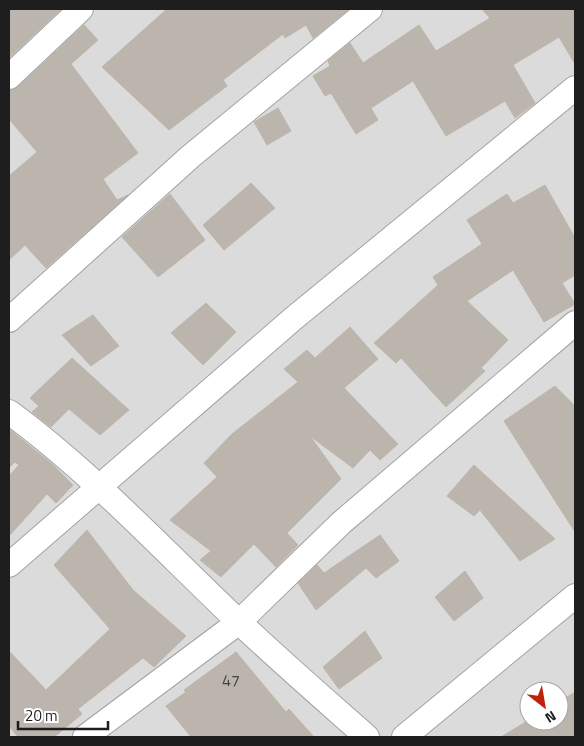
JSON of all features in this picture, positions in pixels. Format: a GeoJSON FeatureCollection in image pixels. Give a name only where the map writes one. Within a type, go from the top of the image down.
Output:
{"type":"FeatureCollection","features":[{"type":"Feature","properties":{"kind":"street"},"geometry":{"type":"LineString","coordinates":[[9,76],[82,9]]}},
{"type":"Feature","properties":{"kind":"street"},"geometry":{"type":"LineString","coordinates":[[9,320],[191,156],[370,9]]}},
{"type":"Feature","properties":{"kind":"street"},"geometry":{"type":"LineString","coordinates":[[9,565],[294,318],[575,88]]}},
{"type":"Feature","properties":{"kind":"street"},"geometry":{"type":"LineString","coordinates":[[85,737],[239,622],[341,524],[575,324]]}},
{"type":"Feature","properties":{"kind":"street"},"geometry":{"type":"LineString","coordinates":[[9,412],[35,431],[100,488],[239,622],[367,737]]}},
{"type":"Feature","properties":{"kind":"street"},"geometry":{"type":"LineString","coordinates":[[404,737],[575,596]]}},
{"type":"Feature","properties":{"kind":"shaded area"},"geometry":{"type":"Polygon","coordinates":[[[9,9],[575,9],[575,737],[9,737],[9,9]]]}},
{"type":"Feature","properties":{"kind":"building"},"geometry":{"type":"Polygon","coordinates":[[[9,9],[61,9],[9,58],[9,9]]]}},
{"type":"Feature","properties":{"kind":"building"},"geometry":{"type":"Polygon","coordinates":[[[167,9],[349,9],[313,38],[306,25],[285,38],[283,34],[223,80],[227,86],[169,130],[102,67],[167,9]]]}},
{"type":"Feature","properties":{"kind":"building"},"geometry":{"type":"Polygon","coordinates":[[[482,9],[575,9],[575,64],[559,37],[513,65],[535,103],[515,118],[505,101],[446,136],[413,81],[371,108],[378,120],[356,134],[331,93],[325,96],[313,76],[330,66],[328,61],[350,43],[363,63],[419,25],[436,51],[490,18],[482,9]]]}},
{"type":"Feature","properties":{"kind":"building"},"geometry":{"type":"Polygon","coordinates":[[[84,25],[98,40],[71,64],[138,153],[103,179],[117,200],[128,195],[46,268],[25,245],[9,260],[9,176],[37,152],[9,119],[9,90],[18,87],[84,25]]]}},
{"type":"Feature","properties":{"kind":"building"},"geometry":{"type":"Polygon","coordinates":[[[278,108],[291,131],[267,145],[254,122],[278,108]]]}},
{"type":"Feature","properties":{"kind":"building"},"geometry":{"type":"Polygon","coordinates":[[[251,183],[275,208],[224,250],[203,225],[251,183]]]}},
{"type":"Feature","properties":{"kind":"building"},"geometry":{"type":"Polygon","coordinates":[[[545,185],[575,238],[575,275],[562,283],[575,304],[544,322],[513,270],[467,301],[508,340],[481,368],[485,371],[446,407],[401,358],[396,363],[374,343],[438,285],[433,277],[482,244],[467,220],[507,194],[513,203],[545,185]]]}},
{"type":"Feature","properties":{"kind":"building"},"geometry":{"type":"Polygon","coordinates":[[[170,194],[205,240],[158,277],[122,237],[170,194]]]}},
{"type":"Feature","properties":{"kind":"building"},"geometry":{"type":"Polygon","coordinates":[[[206,303],[236,332],[203,365],[171,333],[206,303]]]}},
{"type":"Feature","properties":{"kind":"building"},"geometry":{"type":"Polygon","coordinates":[[[93,315],[119,346],[91,366],[62,335],[93,315]]]}},
{"type":"Feature","properties":{"kind":"building"},"geometry":{"type":"Polygon","coordinates":[[[350,327],[378,359],[344,388],[398,444],[380,460],[370,450],[353,468],[310,436],[341,479],[287,533],[298,545],[276,567],[254,544],[221,577],[200,560],[211,551],[170,520],[217,477],[204,463],[232,434],[298,382],[284,369],[307,350],[315,358],[350,327]]]}},
{"type":"Feature","properties":{"kind":"building"},"geometry":{"type":"Polygon","coordinates":[[[72,358],[129,410],[100,435],[69,409],[51,427],[32,412],[39,406],[30,398],[72,358]]]}},
{"type":"Feature","properties":{"kind":"building"},"geometry":{"type":"Polygon","coordinates":[[[555,386],[575,406],[575,532],[504,421],[555,386]]]}},
{"type":"Feature","properties":{"kind":"building"},"geometry":{"type":"Polygon","coordinates":[[[9,429],[52,464],[73,485],[56,503],[47,494],[9,536],[9,476],[19,465],[15,462],[9,468],[9,429]]]}},
{"type":"Feature","properties":{"kind":"building"},"geometry":{"type":"Polygon","coordinates":[[[474,465],[555,539],[520,561],[480,510],[474,516],[447,496],[474,465]]]}},
{"type":"Feature","properties":{"kind":"building"},"geometry":{"type":"Polygon","coordinates":[[[87,530],[133,590],[186,636],[154,667],[143,658],[78,709],[82,714],[54,737],[18,737],[9,726],[9,651],[46,690],[110,629],[54,565],[87,530]]]}},
{"type":"Feature","properties":{"kind":"building"},"geometry":{"type":"Polygon","coordinates":[[[380,535],[399,561],[376,578],[366,568],[316,610],[298,583],[317,565],[324,573],[380,535]]]}},
{"type":"Feature","properties":{"kind":"building"},"geometry":{"type":"Polygon","coordinates":[[[465,571],[483,598],[454,621],[435,597],[465,571]]]}},
{"type":"Feature","properties":{"kind":"building"},"geometry":{"type":"Polygon","coordinates":[[[365,631],[382,658],[339,689],[323,667],[365,631]]]}},
{"type":"Feature","properties":{"kind":"building"},"geometry":{"type":"Polygon","coordinates":[[[236,652],[286,712],[289,709],[314,737],[191,737],[166,706],[186,692],[184,690],[236,652]]]}},
{"type":"Feature","properties":{"kind":"building"},"geometry":{"type":"Polygon","coordinates":[[[575,692],[575,737],[501,737],[519,726],[519,731],[569,731],[569,696],[575,692]]]}}]}
